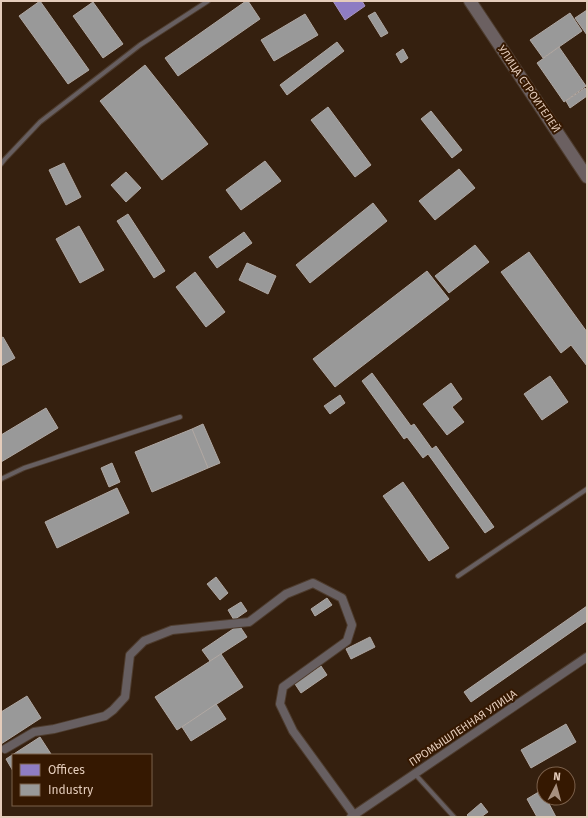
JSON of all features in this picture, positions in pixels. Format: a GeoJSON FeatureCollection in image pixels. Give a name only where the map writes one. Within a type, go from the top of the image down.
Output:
{"type":"FeatureCollection","features":[{"type":"Feature","properties":{"kind":"main road","name":"УЛИЦА СТРОИТЕЛЕЙ"},"geometry":{"type":"LineString","coordinates":[[470,1],[587,177]]}},
{"type":"Feature","properties":{"kind":"street"},"geometry":{"type":"LineString","coordinates":[[5,749],[34,732],[54,729],[105,716],[113,710],[125,697],[130,655],[144,641],[172,630],[249,622],[286,594],[313,584],[342,598],[352,625],[347,641],[283,687],[280,704],[293,731],[352,816]]}},
{"type":"Feature","properties":{"kind":"street","name":"ПРОМЫШЛЕННАЯ УЛИЦА"},"geometry":{"type":"LineString","coordinates":[[352,816],[587,657]]}},
{"type":"Feature","properties":{"kind":"lane"},"geometry":{"type":"LineString","coordinates":[[1,164],[40,122],[140,45],[208,1]]}},
{"type":"Feature","properties":{"kind":"lane"},"geometry":{"type":"LineString","coordinates":[[1,155],[5,159]]}},
{"type":"Feature","properties":{"kind":"lane"},"geometry":{"type":"LineString","coordinates":[[1,479],[24,468],[180,417]]}},
{"type":"Feature","properties":{"kind":"lane"},"geometry":{"type":"LineString","coordinates":[[458,576],[587,489]]}},
{"type":"Feature","properties":{"kind":"lane"},"geometry":{"type":"LineString","coordinates":[[415,774],[454,817]]}},
{"type":"Feature","properties":{"kind":"building: Offices"},"geometry":{"type":"Polygon","coordinates":[[[333,1],[362,1],[365,6],[345,20],[333,1]]]}},
{"type":"Feature","properties":{"kind":"building: Industry"},"geometry":{"type":"Polygon","coordinates":[[[40,1],[89,70],[68,84],[19,16],[40,1]]]}},
{"type":"Feature","properties":{"kind":"building: Industry"},"geometry":{"type":"Polygon","coordinates":[[[248,1],[260,19],[178,76],[165,58],[248,1]]]}},
{"type":"Feature","properties":{"kind":"building: Industry"},"geometry":{"type":"Polygon","coordinates":[[[93,2],[123,44],[103,58],[73,16],[93,2]]]}},
{"type":"Feature","properties":{"kind":"building: Industry"},"geometry":{"type":"Polygon","coordinates":[[[587,10],[587,35],[575,18],[587,10]]]}},
{"type":"Feature","properties":{"kind":"building: Industry"},"geometry":{"type":"Polygon","coordinates":[[[375,12],[388,33],[381,37],[368,16],[375,12]]]}},
{"type":"Feature","properties":{"kind":"building: Industry"},"geometry":{"type":"Polygon","coordinates":[[[570,13],[582,31],[543,58],[530,40],[570,13]]]}},
{"type":"Feature","properties":{"kind":"building: Industry"},"geometry":{"type":"Polygon","coordinates":[[[305,14],[318,35],[274,61],[261,40],[305,14]]]}},
{"type":"Feature","properties":{"kind":"building: Industry"},"geometry":{"type":"Polygon","coordinates":[[[337,42],[344,51],[287,95],[280,85],[337,42]]]}},
{"type":"Feature","properties":{"kind":"building: Industry"},"geometry":{"type":"Polygon","coordinates":[[[559,47],[586,86],[564,102],[537,63],[559,47]]]}},
{"type":"Feature","properties":{"kind":"building: Industry"},"geometry":{"type":"Polygon","coordinates":[[[403,49],[408,58],[401,63],[396,54],[403,49]]]}},
{"type":"Feature","properties":{"kind":"building: Industry"},"geometry":{"type":"Polygon","coordinates":[[[145,65],[208,144],[162,180],[100,101],[145,65]]]}},
{"type":"Feature","properties":{"kind":"building: Industry"},"geometry":{"type":"Polygon","coordinates":[[[585,88],[587,91],[587,96],[570,108],[566,101],[585,88]]]}},
{"type":"Feature","properties":{"kind":"building: Industry"},"geometry":{"type":"Polygon","coordinates":[[[328,107],[371,165],[355,177],[311,120],[328,107]]]}},
{"type":"Feature","properties":{"kind":"building: Industry"},"geometry":{"type":"Polygon","coordinates":[[[431,111],[462,150],[452,158],[421,119],[431,111]]]}},
{"type":"Feature","properties":{"kind":"building: Industry"},"geometry":{"type":"Polygon","coordinates":[[[265,161],[281,181],[241,210],[226,190],[265,161]]]}},
{"type":"Feature","properties":{"kind":"building: Industry"},"geometry":{"type":"Polygon","coordinates":[[[64,163],[81,197],[66,205],[49,170],[64,163]]]}},
{"type":"Feature","properties":{"kind":"building: Industry"},"geometry":{"type":"Polygon","coordinates":[[[459,169],[475,188],[435,220],[419,201],[459,169]]]}},
{"type":"Feature","properties":{"kind":"building: Industry"},"geometry":{"type":"Polygon","coordinates":[[[126,172],[141,188],[126,202],[111,185],[126,172]]]}},
{"type":"Feature","properties":{"kind":"building: Industry"},"geometry":{"type":"Polygon","coordinates":[[[373,203],[387,221],[310,283],[296,265],[373,203]]]}},
{"type":"Feature","properties":{"kind":"building: Industry"},"geometry":{"type":"Polygon","coordinates":[[[128,214],[165,271],[154,278],[117,221],[128,214]]]}},
{"type":"Feature","properties":{"kind":"building: Industry"},"geometry":{"type":"Polygon","coordinates":[[[79,226],[104,270],[80,283],[56,239],[79,226]]]}},
{"type":"Feature","properties":{"kind":"building: Industry"},"geometry":{"type":"Polygon","coordinates":[[[244,232],[252,243],[217,268],[209,257],[244,232]]]}},
{"type":"Feature","properties":{"kind":"building: Industry"},"geometry":{"type":"Polygon","coordinates":[[[475,245],[489,262],[449,293],[435,276],[475,245]]]}},
{"type":"Feature","properties":{"kind":"building: Industry"},"geometry":{"type":"Polygon","coordinates":[[[529,252],[587,332],[587,366],[571,345],[561,353],[501,272],[529,252]]]}},
{"type":"Feature","properties":{"kind":"building: Industry"},"geometry":{"type":"Polygon","coordinates":[[[247,263],[276,276],[268,294],[239,280],[247,263]]]}},
{"type":"Feature","properties":{"kind":"building: Industry"},"geometry":{"type":"Polygon","coordinates":[[[427,271],[449,299],[335,387],[313,359],[427,271]]]}},
{"type":"Feature","properties":{"kind":"building: Industry"},"geometry":{"type":"Polygon","coordinates":[[[195,272],[225,312],[206,327],[176,287],[195,272]]]}},
{"type":"Feature","properties":{"kind":"building: Industry"},"geometry":{"type":"Polygon","coordinates":[[[3,337],[15,358],[1,366],[1,338],[3,337]]]}},
{"type":"Feature","properties":{"kind":"building: Industry"},"geometry":{"type":"Polygon","coordinates":[[[372,373],[411,426],[414,424],[432,449],[436,446],[494,527],[485,533],[428,454],[423,458],[407,437],[404,439],[362,381],[372,373]]]}},
{"type":"Feature","properties":{"kind":"building: Industry"},"geometry":{"type":"Polygon","coordinates":[[[550,376],[568,402],[542,420],[524,394],[550,376]]]}},
{"type":"Feature","properties":{"kind":"building: Industry"},"geometry":{"type":"Polygon","coordinates":[[[451,383],[462,399],[452,407],[464,422],[447,435],[423,404],[451,383]]]}},
{"type":"Feature","properties":{"kind":"building: Industry"},"geometry":{"type":"Polygon","coordinates":[[[340,395],[345,403],[330,414],[324,406],[340,395]]]}},
{"type":"Feature","properties":{"kind":"building: Industry"},"geometry":{"type":"Polygon","coordinates":[[[46,408],[58,428],[1,462],[1,435],[46,408]]]}},
{"type":"Feature","properties":{"kind":"building: Industry"},"geometry":{"type":"Polygon","coordinates":[[[203,424],[220,463],[208,468],[192,429],[203,424]]]}},
{"type":"Feature","properties":{"kind":"building: Industry"},"geometry":{"type":"Polygon","coordinates":[[[192,429],[208,468],[152,492],[135,452],[192,429]]]}},
{"type":"Feature","properties":{"kind":"building: Industry"},"geometry":{"type":"Polygon","coordinates":[[[112,463],[120,482],[109,487],[101,468],[112,463]]]}},
{"type":"Feature","properties":{"kind":"building: Industry"},"geometry":{"type":"Polygon","coordinates":[[[403,482],[449,548],[429,561],[383,496],[403,482]]]}},
{"type":"Feature","properties":{"kind":"building: Industry"},"geometry":{"type":"Polygon","coordinates":[[[117,488],[129,513],[57,548],[45,522],[117,488]]]}},
{"type":"Feature","properties":{"kind":"building: Industry"},"geometry":{"type":"Polygon","coordinates":[[[216,577],[228,593],[220,600],[207,584],[216,577]]]}},
{"type":"Feature","properties":{"kind":"building: Industry"},"geometry":{"type":"Polygon","coordinates":[[[327,598],[332,605],[315,616],[311,609],[327,598]]]}},
{"type":"Feature","properties":{"kind":"building: Industry"},"geometry":{"type":"Polygon","coordinates":[[[241,602],[247,611],[234,620],[228,610],[241,602]]]}},
{"type":"Feature","properties":{"kind":"building: Industry"},"geometry":{"type":"Polygon","coordinates":[[[587,606],[587,621],[471,702],[464,692],[587,606]]]}},
{"type":"Feature","properties":{"kind":"building: Industry"},"geometry":{"type":"Polygon","coordinates":[[[239,625],[247,637],[210,661],[202,650],[239,625]]]}},
{"type":"Feature","properties":{"kind":"building: Industry"},"geometry":{"type":"Polygon","coordinates":[[[370,637],[375,647],[351,659],[346,649],[370,637]]]}},
{"type":"Feature","properties":{"kind":"building: Industry"},"geometry":{"type":"Polygon","coordinates":[[[221,654],[243,687],[177,730],[155,697],[221,654]]]}},
{"type":"Feature","properties":{"kind":"building: Industry"},"geometry":{"type":"Polygon","coordinates":[[[321,666],[327,675],[301,693],[295,684],[321,666]]]}},
{"type":"Feature","properties":{"kind":"building: Industry"},"geometry":{"type":"Polygon","coordinates":[[[27,696],[41,718],[1,744],[1,712],[27,696]]]}},
{"type":"Feature","properties":{"kind":"building: Industry"},"geometry":{"type":"Polygon","coordinates":[[[216,704],[226,719],[191,741],[182,727],[216,704]]]}},
{"type":"Feature","properties":{"kind":"building: Industry"},"geometry":{"type":"Polygon","coordinates":[[[566,724],[576,742],[531,768],[521,750],[566,724]]]}},
{"type":"Feature","properties":{"kind":"building: Industry"},"geometry":{"type":"Polygon","coordinates":[[[40,737],[51,754],[14,754],[40,737]]]}},
{"type":"Feature","properties":{"kind":"building: Industry"},"geometry":{"type":"Polygon","coordinates":[[[12,755],[12,769],[6,759],[12,755]]]}},
{"type":"Feature","properties":{"kind":"building: Industry"},"geometry":{"type":"Polygon","coordinates":[[[536,794],[536,806],[550,806],[556,817],[537,817],[527,799],[536,794]]]}},
{"type":"Feature","properties":{"kind":"building: Industry"},"geometry":{"type":"Polygon","coordinates":[[[481,803],[488,812],[481,817],[469,817],[467,815],[481,803]]]}}]}
